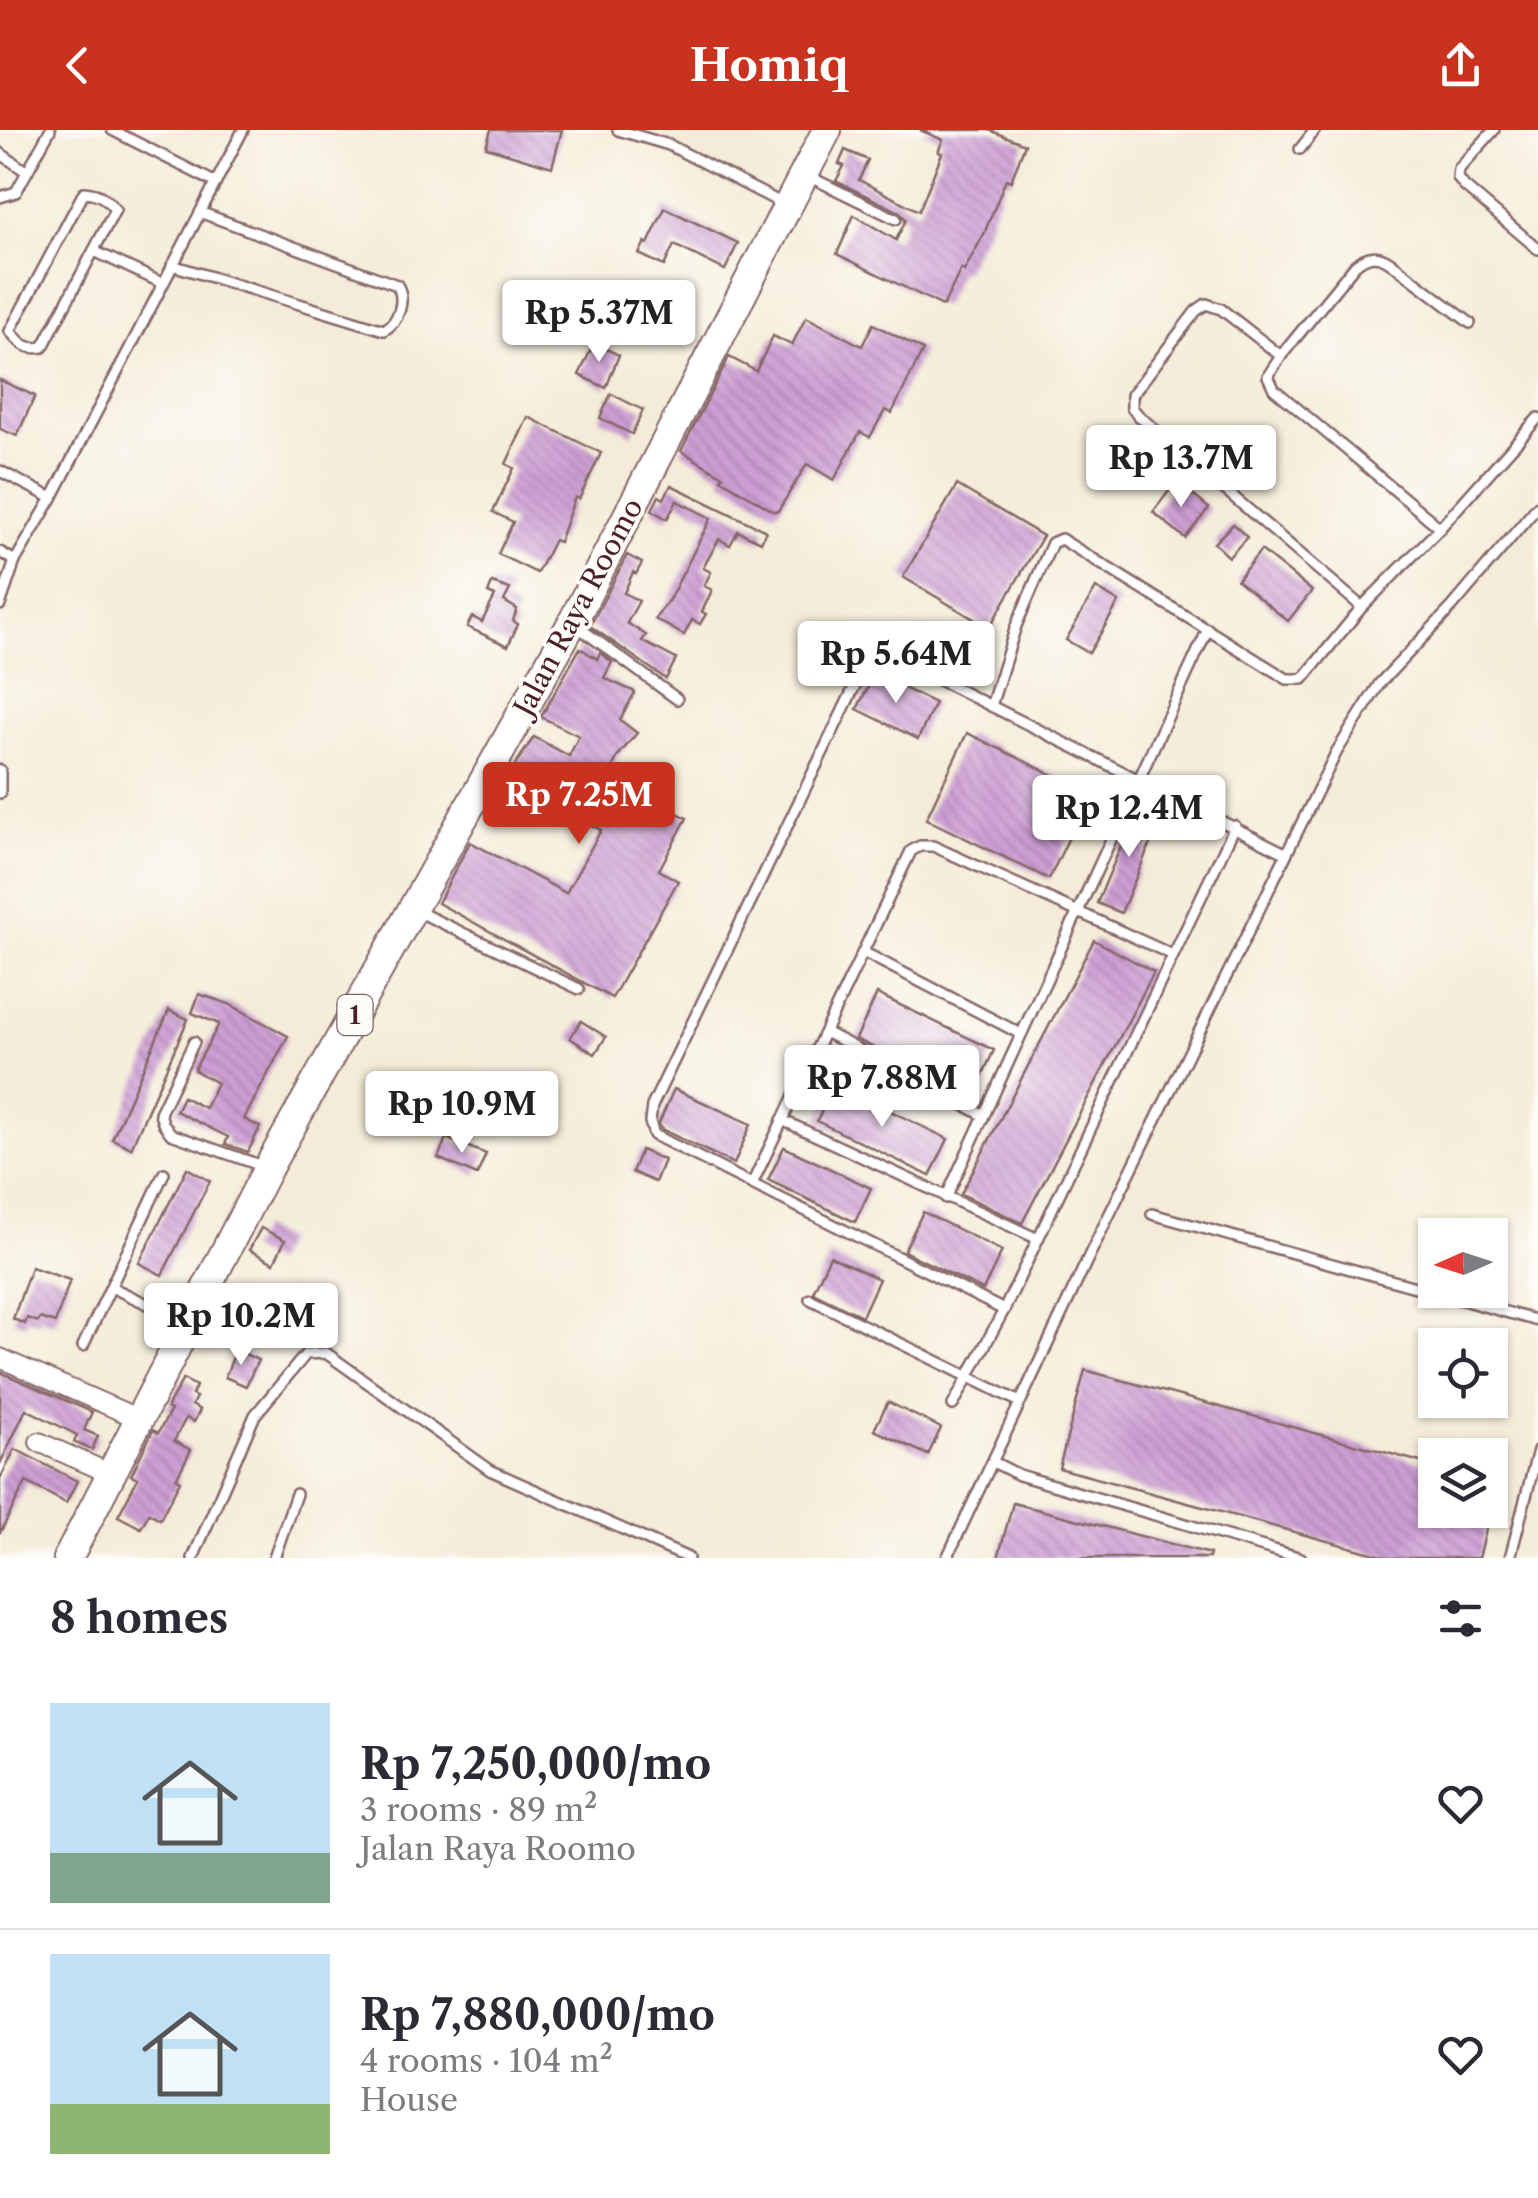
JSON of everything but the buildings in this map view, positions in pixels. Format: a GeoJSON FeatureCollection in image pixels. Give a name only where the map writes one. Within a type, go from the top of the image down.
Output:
{"type":"FeatureCollection","features":[{"type":"Feature","properties":{"kind":"highway","name":"Jalan Raya Roomo"},"geometry":{"type":"LineString","coordinates":[[68,1558],[268,1168],[572,623],[828,130]]}},
{"type":"Feature","properties":{"kind":"street"},"geometry":{"type":"LineString","coordinates":[[0,1358],[139,1419]]}},
{"type":"Feature","properties":{"kind":"street"},"geometry":{"type":"LineString","coordinates":[[40,1442],[110,1474]]}},
{"type":"Feature","properties":{"kind":"lane"},"geometry":{"type":"LineString","coordinates":[[0,197],[16,192],[50,130]]}},
{"type":"Feature","properties":{"kind":"lane"},"geometry":{"type":"LineString","coordinates":[[112,130],[216,183]]}},
{"type":"Feature","properties":{"kind":"lane"},"geometry":{"type":"LineString","coordinates":[[0,604],[15,561],[52,498],[243,130]]}},
{"type":"Feature","properties":{"kind":"lane"},"geometry":{"type":"LineString","coordinates":[[618,130],[670,146],[787,206]]}},
{"type":"Feature","properties":{"kind":"lane"},"geometry":{"type":"LineString","coordinates":[[1300,149],[1315,130]]}},
{"type":"Feature","properties":{"kind":"lane"},"geometry":{"type":"LineString","coordinates":[[1494,130],[1458,168],[1458,178],[1538,249]]}},
{"type":"Feature","properties":{"kind":"lane"},"geometry":{"type":"LineString","coordinates":[[0,153],[27,172]]}},
{"type":"Feature","properties":{"kind":"lane"},"geometry":{"type":"LineString","coordinates":[[803,174],[896,219]]}},
{"type":"Feature","properties":{"kind":"lane"},"geometry":{"type":"LineString","coordinates":[[84,192],[106,198],[115,210],[94,251],[43,348],[22,345],[10,331],[84,192]]}},
{"type":"Feature","properties":{"kind":"lane"},"geometry":{"type":"LineString","coordinates":[[172,265],[384,330],[395,322],[402,298],[397,285],[202,213]]}},
{"type":"Feature","properties":{"kind":"lane"},"geometry":{"type":"LineString","coordinates":[[94,251],[162,283]]}},
{"type":"Feature","properties":{"kind":"lane"},"geometry":{"type":"LineString","coordinates":[[1440,528],[1274,389],[1268,376],[1355,265],[1370,256],[1383,257],[1470,323]]}},
{"type":"Feature","properties":{"kind":"lane"},"geometry":{"type":"LineString","coordinates":[[1281,356],[1221,309],[1206,304],[1196,311],[1132,394],[1132,408],[1362,607]]}},
{"type":"Feature","properties":{"kind":"lane"},"geometry":{"type":"LineString","coordinates":[[991,706],[1016,626],[1055,541],[1065,540],[1295,680],[1303,679],[1362,607],[1440,528],[1538,418]]}},
{"type":"Feature","properties":{"kind":"lane"},"geometry":{"type":"LineString","coordinates":[[0,472],[52,498]]}},
{"type":"Feature","properties":{"kind":"lane"},"geometry":{"type":"LineString","coordinates":[[948,1558],[1337,751],[1380,683],[1454,606],[1538,506]]}},
{"type":"Feature","properties":{"kind":"lane"},"geometry":{"type":"LineString","coordinates":[[0,552],[15,561]]}},
{"type":"Feature","properties":{"kind":"lane"},"geometry":{"type":"LineString","coordinates":[[572,623],[677,699]]}},
{"type":"Feature","properties":{"kind":"lane"},"geometry":{"type":"LineString","coordinates":[[946,1198],[1208,629]]}},
{"type":"Feature","properties":{"kind":"lane"},"geometry":{"type":"LineString","coordinates":[[1004,1310],[654,1135],[650,1122],[652,1106],[862,671],[874,654],[889,655],[1285,854]]}},
{"type":"Feature","properties":{"kind":"lane"},"geometry":{"type":"LineString","coordinates":[[0,770],[0,792]]}},
{"type":"Feature","properties":{"kind":"lane"},"geometry":{"type":"LineString","coordinates":[[953,1405],[1004,1310],[1235,826]]}},
{"type":"Feature","properties":{"kind":"lane"},"geometry":{"type":"LineString","coordinates":[[752,1184],[911,852],[920,846],[933,846],[1173,955]]}},
{"type":"Feature","properties":{"kind":"lane"},"geometry":{"type":"LineString","coordinates":[[414,910],[579,990]]}},
{"type":"Feature","properties":{"kind":"lane"},"geometry":{"type":"LineString","coordinates":[[863,952],[1021,1034]]}},
{"type":"Feature","properties":{"kind":"lane"},"geometry":{"type":"LineString","coordinates":[[824,1032],[983,1115]]}},
{"type":"Feature","properties":{"kind":"lane"},"geometry":{"type":"LineString","coordinates":[[194,1042],[160,1112],[163,1123],[171,1134],[268,1168]]}},
{"type":"Feature","properties":{"kind":"lane"},"geometry":{"type":"LineString","coordinates":[[782,1120],[1038,1239]]}},
{"type":"Feature","properties":{"kind":"lane"},"geometry":{"type":"LineString","coordinates":[[84,1346],[164,1173]]}},
{"type":"Feature","properties":{"kind":"lane"},"geometry":{"type":"LineString","coordinates":[[1152,1214],[1538,1321]]}},
{"type":"Feature","properties":{"kind":"lane"},"geometry":{"type":"LineString","coordinates":[[113,1288],[188,1324]]}},
{"type":"Feature","properties":{"kind":"lane"},"geometry":{"type":"LineString","coordinates":[[810,1300],[1020,1402]]}},
{"type":"Feature","properties":{"kind":"lane"},"geometry":{"type":"LineString","coordinates":[[193,1558],[255,1415],[306,1354],[326,1353],[490,1470],[688,1558]]}},
{"type":"Feature","properties":{"kind":"lane"},"geometry":{"type":"LineString","coordinates":[[1510,1558],[1538,1450]]}},
{"type":"Feature","properties":{"kind":"lane"},"geometry":{"type":"LineString","coordinates":[[993,1462],[1019,1474],[1301,1558]]}},
{"type":"Feature","properties":{"kind":"lane"},"geometry":{"type":"LineString","coordinates":[[274,1558],[296,1494]]}}]}
